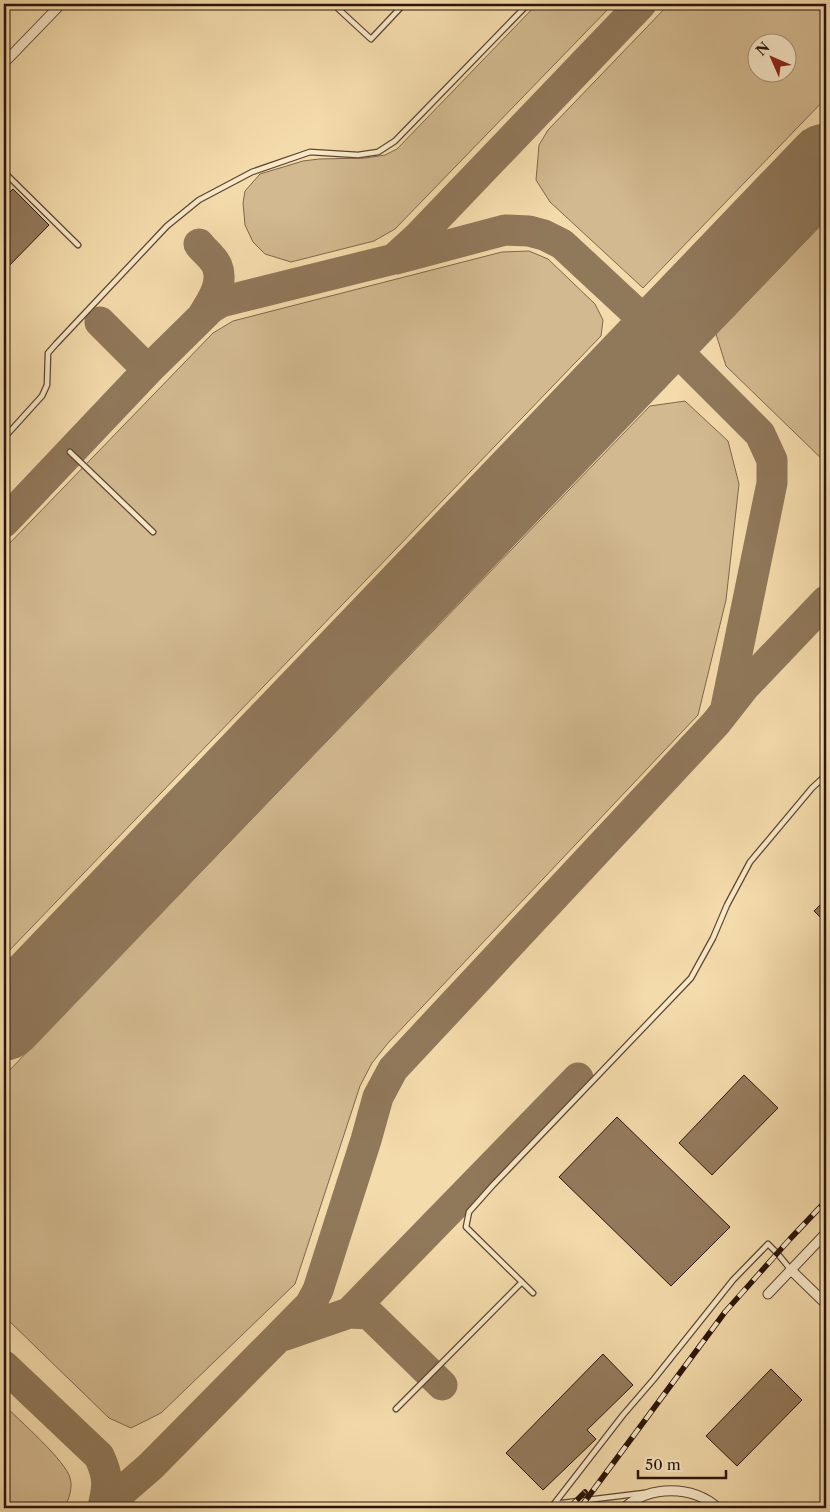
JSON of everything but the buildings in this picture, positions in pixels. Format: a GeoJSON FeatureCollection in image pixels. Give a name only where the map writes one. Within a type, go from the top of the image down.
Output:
{"type":"FeatureCollection","features":[{"type":"Feature","properties":{"kind":"street"},"geometry":{"type":"LineString","coordinates":[[4,63],[61,4]]}},
{"type":"Feature","properties":{"kind":"street"},"geometry":{"type":"LineString","coordinates":[[768,1294],[826,1233]]}},
{"type":"Feature","properties":{"kind":"street"},"geometry":{"type":"LineString","coordinates":[[791,1270],[826,1304]]}},
{"type":"Feature","properties":{"kind":"street"},"geometry":{"type":"LineString","coordinates":[[624,1508],[643,1497],[672,1490],[701,1496],[718,1508]]}},
{"type":"Feature","properties":{"kind":"lane"},"geometry":{"type":"LineString","coordinates":[[333,4],[371,39],[404,4]]}},
{"type":"Feature","properties":{"kind":"lane"},"geometry":{"type":"LineString","coordinates":[[4,438],[42,396],[47,385],[48,353],[167,226],[192,205],[252,172],[310,152],[358,155],[378,152],[395,141],[528,4]]}},
{"type":"Feature","properties":{"kind":"lane"},"geometry":{"type":"LineString","coordinates":[[4,172],[78,245]]}},
{"type":"Feature","properties":{"kind":"lane"},"geometry":{"type":"LineString","coordinates":[[70,452],[154,532]]}},
{"type":"Feature","properties":{"kind":"lane"},"geometry":{"type":"LineString","coordinates":[[533,1293],[466,1227],[469,1212],[691,978],[750,862],[812,788],[826,775]]}},
{"type":"Feature","properties":{"kind":"lane"},"geometry":{"type":"LineString","coordinates":[[548,1508],[554,1504],[623,1415],[734,1280],[768,1244],[791,1270]]}},
{"type":"Feature","properties":{"kind":"lane"},"geometry":{"type":"LineString","coordinates":[[396,1409],[522,1282]]}},
{"type":"Feature","properties":{"kind":"lane"},"geometry":{"type":"LineString","coordinates":[[554,1504],[660,1492]]}},
{"type":"Feature","properties":{"kind":"shaded area"},"geometry":{"type":"Polygon","coordinates":[[[537,4],[613,4],[395,229],[374,241],[291,262],[265,254],[253,242],[245,225],[243,203],[245,191],[260,174],[303,161],[366,158],[385,155],[397,149],[537,4]]]}},
{"type":"Feature","properties":{"kind":"shaded area"},"geometry":{"type":"Polygon","coordinates":[[[669,4],[826,4],[826,98],[643,288],[550,202],[536,180],[539,145],[548,130],[669,4]]]}},
{"type":"Feature","properties":{"kind":"shaded area"},"geometry":{"type":"Polygon","coordinates":[[[826,220],[826,463],[726,366],[716,334],[826,220]]]}},
{"type":"Feature","properties":{"kind":"shaded area"},"geometry":{"type":"Polygon","coordinates":[[[529,251],[548,259],[595,304],[603,320],[601,336],[4,956],[4,549],[213,333],[233,321],[502,252],[529,251]]]}},
{"type":"Feature","properties":{"kind":"shaded area"},"geometry":{"type":"Polygon","coordinates":[[[685,401],[728,441],[739,484],[726,600],[698,715],[388,1043],[372,1063],[360,1086],[295,1284],[161,1413],[131,1428],[109,1418],[4,1316],[4,1076],[650,406],[685,401]]]}},
{"type":"Feature","properties":{"kind":"shaded area"},"geometry":{"type":"Polygon","coordinates":[[[4,1405],[51,1451],[67,1471],[71,1489],[64,1508],[4,1508],[4,1405]]]}},
{"type":"Feature","properties":{"kind":"taxiway"},"geometry":{"type":"LineString","coordinates":[[4,522],[148,370],[211,308],[221,302],[394,259],[418,237],[641,4]]}},
{"type":"Feature","properties":{"kind":"taxiway"},"geometry":{"type":"LineString","coordinates":[[396,259],[505,230],[529,231],[544,235],[562,244],[633,310],[641,324],[640,338],[628,371]]}},
{"type":"Feature","properties":{"kind":"taxiway"},"geometry":{"type":"LineString","coordinates":[[199,244],[214,260],[219,272],[216,292],[203,315]]}},
{"type":"Feature","properties":{"kind":"taxiway"},"geometry":{"type":"LineString","coordinates":[[100,322],[148,370]]}},
{"type":"Feature","properties":{"kind":"taxiway"},"geometry":{"type":"LineString","coordinates":[[628,371],[661,355],[682,356],[760,434],[772,460],[772,483],[726,707]]}},
{"type":"Feature","properties":{"kind":"taxiway"},"geometry":{"type":"LineString","coordinates":[[103,1508],[151,1466],[310,1305],[318,1290],[378,1097],[393,1069],[716,723],[745,686],[826,601]]}},
{"type":"Feature","properties":{"kind":"taxiway"},"geometry":{"type":"LineString","coordinates":[[285,1335],[349,1313],[578,1078]]}},
{"type":"Feature","properties":{"kind":"taxiway"},"geometry":{"type":"LineString","coordinates":[[349,1313],[369,1314],[442,1385]]}},
{"type":"Feature","properties":{"kind":"taxiway"},"geometry":{"type":"LineString","coordinates":[[4,1366],[99,1456],[105,1470],[107,1482],[103,1507]]}},
{"type":"Feature","properties":{"kind":"runway"},"geometry":{"type":"LineString","coordinates":[[4,1021],[826,163]]}},
{"type":"Feature","properties":{"kind":"railway"},"geometry":{"type":"LineString","coordinates":[[580,1508],[725,1312],[826,1201]]}},
{"type":"Feature","properties":{"kind":"railway"},"geometry":{"type":"LineString","coordinates":[[569,1508],[585,1492]]}}]}
